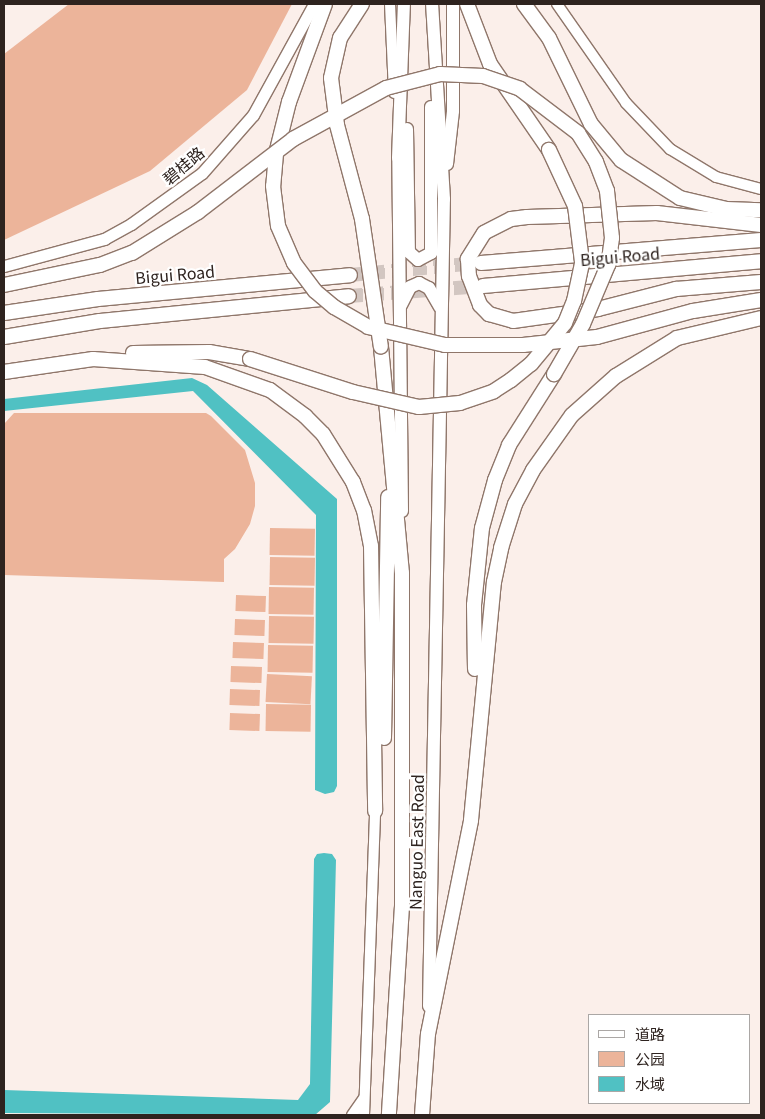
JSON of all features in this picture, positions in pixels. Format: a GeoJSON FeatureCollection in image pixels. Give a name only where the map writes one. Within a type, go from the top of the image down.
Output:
{"type":"FeatureCollection","features":[{"type":"Feature","properties":{"kind":"highway"},"geometry":{"type":"LineString","coordinates":[[325,4],[290,102],[276,154],[273,186],[278,226],[294,263],[315,291],[334,308],[368,327],[446,345],[524,345],[597,336],[693,311],[761,300]]}},
{"type":"Feature","properties":{"kind":"highway"},"geometry":{"type":"LineString","coordinates":[[362,4],[348,22],[334,56],[332,94],[362,219],[381,347],[389,428],[383,779],[376,811]]}},
{"type":"Feature","properties":{"kind":"highway"},"geometry":{"type":"LineString","coordinates":[[4,372],[93,359],[168,351],[209,352],[250,359],[353,392],[419,407],[437,407],[478,397],[511,380],[537,358],[565,323],[574,301],[582,262],[575,206],[549,150],[490,64],[468,4]]}},
{"type":"Feature","properties":{"kind":"highway"},"geometry":{"type":"LineString","coordinates":[[524,4],[549,38],[591,124],[621,160],[648,181],[680,198],[726,209],[761,210]]}},
{"type":"Feature","properties":{"kind":"highway"},"geometry":{"type":"LineString","coordinates":[[4,286],[100,264],[132,253],[198,212],[293,139],[386,88],[440,74],[483,76],[520,89],[578,134],[596,162],[607,191],[612,238],[608,265],[583,324],[509,446],[495,480],[482,528],[474,605],[477,762]]}},
{"type":"Feature","properties":{"kind":"highway"},"geometry":{"type":"LineString","coordinates":[[761,225],[657,213],[536,216],[496,225],[475,244],[468,259],[469,276],[480,305],[489,314],[513,321],[598,309],[676,289],[761,282]]}},
{"type":"Feature","properties":{"kind":"highway"},"geometry":{"type":"LineString","coordinates":[[481,263],[761,240]]}},
{"type":"Feature","properties":{"kind":"highway","name":"Bigui Road"},"geometry":{"type":"LineString","coordinates":[[483,286],[761,261]]}},
{"type":"Feature","properties":{"kind":"highway","name":"Bigui Road"},"geometry":{"type":"LineString","coordinates":[[4,313],[98,299],[350,275]]}},
{"type":"Feature","properties":{"kind":"highway"},"geometry":{"type":"LineString","coordinates":[[4,336],[100,321],[349,296]]}},
{"type":"Feature","properties":{"kind":"highway"},"geometry":{"type":"LineString","coordinates":[[428,1034],[464,860],[477,762],[485,645],[500,548],[515,504],[533,470],[583,402],[616,376],[677,338],[761,318]]}},
{"type":"Feature","properties":{"kind":"highway"},"geometry":{"type":"LineString","coordinates":[[93,359],[205,367],[249,381],[270,390],[305,416],[323,434],[345,467],[364,510],[371,546],[376,811]]}},
{"type":"Feature","properties":{"kind":"highway","name":"Nanguo East Road"},"geometry":{"type":"LineString","coordinates":[[389,428],[402,573],[402,906],[389,1115]]}},
{"type":"Feature","properties":{"kind":"highway","name":"Nanguo East Road"},"geometry":{"type":"LineString","coordinates":[[422,1115],[428,1034]]}},
{"type":"Feature","properties":{"kind":"main road","name":"碧桂路"},"geometry":{"type":"LineString","coordinates":[[4,266],[104,239],[131,224],[202,173],[253,115],[314,4]]}},
{"type":"Feature","properties":{"kind":"main road"},"geometry":{"type":"LineString","coordinates":[[404,4],[409,252],[418,260],[431,253],[429,136],[434,59]]}},
{"type":"Feature","properties":{"kind":"main road"},"geometry":{"type":"LineString","coordinates":[[432,4],[444,199]]}},
{"type":"Feature","properties":{"kind":"main road"},"geometry":{"type":"LineString","coordinates":[[444,199],[453,110],[453,4]]}},
{"type":"Feature","properties":{"kind":"main road"},"geometry":{"type":"LineString","coordinates":[[402,573],[398,158],[404,36]]}},
{"type":"Feature","properties":{"kind":"main road","name":"Nanguo East Road"},"geometry":{"type":"LineString","coordinates":[[428,1034],[444,199]]}},
{"type":"Feature","properties":{"kind":"main road"},"geometry":{"type":"LineString","coordinates":[[400,309],[404,296],[419,282],[429,288],[441,310]]}},
{"type":"Feature","properties":{"kind":"street"},"geometry":{"type":"LineString","coordinates":[[390,4],[398,158]]}},
{"type":"Feature","properties":{"kind":"street"},"geometry":{"type":"LineString","coordinates":[[557,4],[626,104],[670,149],[716,177],[761,189]]}},
{"type":"Feature","properties":{"kind":"street"},"geometry":{"type":"LineString","coordinates":[[364,1115],[376,811]]}},
{"type":"Feature","properties":{"kind":"street"},"geometry":{"type":"LineString","coordinates":[[352,1115],[364,1098]]}},
{"type":"Feature","properties":{"kind":"green space"},"geometry":{"type":"Polygon","coordinates":[[[69,4],[292,4],[247,90],[150,171],[4,240],[4,54],[69,4]]]}},
{"type":"Feature","properties":{"kind":"green space"},"geometry":{"type":"Polygon","coordinates":[[[14,413],[206,413],[211,416],[245,450],[255,483],[255,506],[250,524],[235,549],[224,559],[224,582],[4,575],[4,424],[14,413]]]}},
{"type":"Feature","properties":{"kind":"green space"},"geometry":{"type":"Polygon","coordinates":[[[270,528],[315,529],[315,556],[270,555],[270,528]]]}},
{"type":"Feature","properties":{"kind":"green space"},"geometry":{"type":"Polygon","coordinates":[[[270,557],[315,558],[315,586],[270,585],[270,557]]]}},
{"type":"Feature","properties":{"kind":"green space"},"geometry":{"type":"Polygon","coordinates":[[[269,587],[314,588],[314,615],[269,614],[269,587]]]}},
{"type":"Feature","properties":{"kind":"green space"},"geometry":{"type":"Polygon","coordinates":[[[236,595],[266,596],[265,612],[235,611],[236,595]]]}},
{"type":"Feature","properties":{"kind":"green space"},"geometry":{"type":"Polygon","coordinates":[[[269,616],[314,617],[314,644],[269,643],[269,616]]]}},
{"type":"Feature","properties":{"kind":"green space"},"geometry":{"type":"Polygon","coordinates":[[[235,619],[265,620],[264,636],[234,635],[235,619]]]}},
{"type":"Feature","properties":{"kind":"green space"},"geometry":{"type":"Polygon","coordinates":[[[233,642],[264,643],[263,659],[232,658],[233,642]]]}},
{"type":"Feature","properties":{"kind":"green space"},"geometry":{"type":"Polygon","coordinates":[[[268,645],[313,646],[313,673],[268,672],[268,645]]]}},
{"type":"Feature","properties":{"kind":"green space"},"geometry":{"type":"Polygon","coordinates":[[[231,666],[262,667],[261,683],[230,682],[231,666]]]}},
{"type":"Feature","properties":{"kind":"green space"},"geometry":{"type":"Polygon","coordinates":[[[267,674],[312,676],[310,704],[266,702],[267,674]]]}},
{"type":"Feature","properties":{"kind":"green space"},"geometry":{"type":"Polygon","coordinates":[[[230,689],[260,690],[259,706],[229,705],[230,689]]]}},
{"type":"Feature","properties":{"kind":"green space"},"geometry":{"type":"Polygon","coordinates":[[[266,704],[311,705],[311,732],[266,731],[266,704]]]}},
{"type":"Feature","properties":{"kind":"green space"},"geometry":{"type":"Polygon","coordinates":[[[230,713],[260,714],[259,731],[229,730],[230,713]]]}},
{"type":"Feature","properties":{"kind":"water"},"geometry":{"type":"Polygon","coordinates":[[[192,378],[207,385],[337,499],[337,786],[334,792],[325,794],[315,790],[316,515],[193,391],[4,411],[4,399],[192,378]]]}},
{"type":"Feature","properties":{"kind":"water"},"geometry":{"type":"Polygon","coordinates":[[[317,854],[332,854],[336,860],[330,1102],[315,1115],[4,1113],[4,1090],[298,1100],[310,1084],[314,859],[317,854]]]}},
{"type":"Feature","properties":{"kind":"tunnel"},"geometry":{"type":"LineString","coordinates":[[350,275],[478,263]]}},
{"type":"Feature","properties":{"kind":"tunnel"},"geometry":{"type":"LineString","coordinates":[[349,296],[483,286]]}}]}
